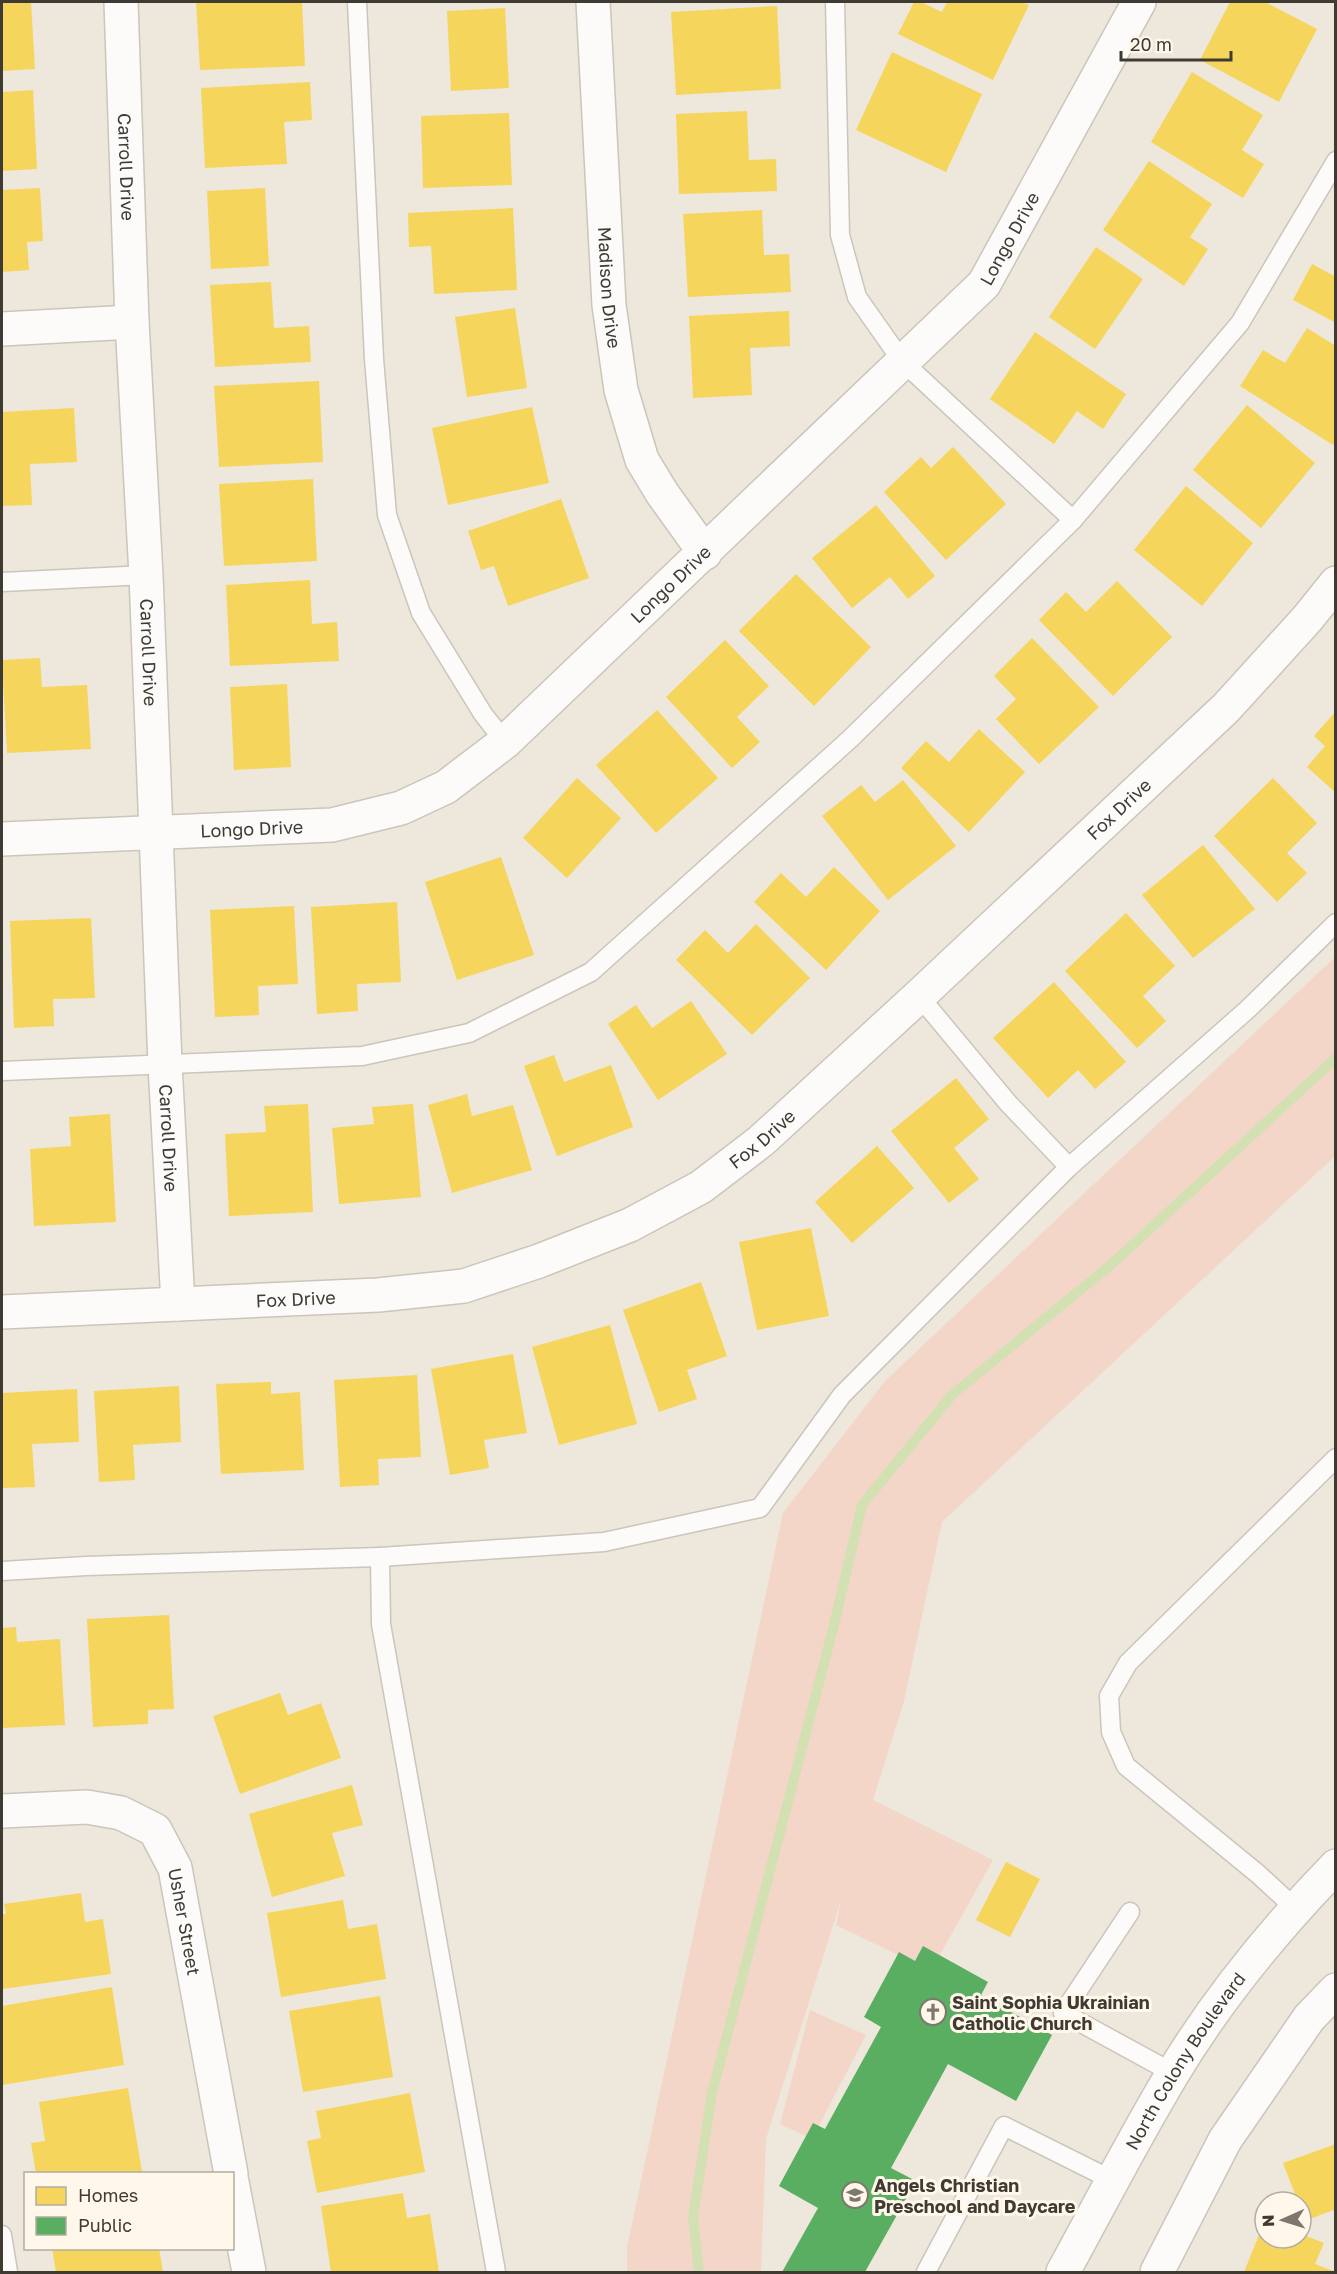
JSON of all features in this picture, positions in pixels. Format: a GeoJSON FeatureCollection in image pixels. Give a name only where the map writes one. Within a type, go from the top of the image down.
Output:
{"type":"FeatureCollection","features":[{"type":"Feature","properties":{"kind":"street","name":"Carroll Drive"},"geometry":{"type":"LineString","coordinates":[[121,2],[132,322],[146,575],[165,1064],[178,1304]]}},
{"type":"Feature","properties":{"kind":"street","name":"Madison Drive"},"geometry":{"type":"LineString","coordinates":[[593,2],[609,305],[621,390],[642,460],[662,493],[705,553]]}},
{"type":"Feature","properties":{"kind":"street","name":"Longo Drive"},"geometry":{"type":"LineString","coordinates":[[2,839],[332,825],[401,808],[446,787],[505,742],[984,284],[1138,2]]}},
{"type":"Feature","properties":{"kind":"street"},"geometry":{"type":"LineString","coordinates":[[2,329],[132,322]]}},
{"type":"Feature","properties":{"kind":"street","name":"Fox Drive"},"geometry":{"type":"LineString","coordinates":[[2,1312],[378,1295],[464,1286],[539,1261],[630,1226],[701,1187],[761,1141],[1226,708],[1307,619],[1335,583]]}},
{"type":"Feature","properties":{"kind":"street","name":"Usher Street"},"geometry":{"type":"LineString","coordinates":[[2,1811],[87,1807],[121,1813],[155,1830],[175,1868],[231,2172]]}},
{"type":"Feature","properties":{"kind":"street","name":"North Colony Boulevard"},"geometry":{"type":"LineString","coordinates":[[1063,2272],[1173,2073],[1214,2011],[1257,1954],[1335,1866]]}},
{"type":"Feature","properties":{"kind":"street"},"geometry":{"type":"LineString","coordinates":[[1157,2272],[1225,2140],[1309,2018],[1335,1990]]}},
{"type":"Feature","properties":{"kind":"street"},"geometry":{"type":"LineString","coordinates":[[234,2193],[249,2272]]}},
{"type":"Feature","properties":{"kind":"lane"},"geometry":{"type":"LineString","coordinates":[[357,2],[374,359],[387,514],[421,614],[483,714],[505,742]]}},
{"type":"Feature","properties":{"kind":"lane"},"geometry":{"type":"LineString","coordinates":[[835,2],[840,235],[857,297],[902,361],[1073,520]]}},
{"type":"Feature","properties":{"kind":"lane"},"geometry":{"type":"LineString","coordinates":[[2,1071],[362,1056],[469,1033],[591,972],[850,740],[1073,520],[1240,323],[1335,161]]}},
{"type":"Feature","properties":{"kind":"lane"},"geometry":{"type":"LineString","coordinates":[[2,582],[146,575]]}},
{"type":"Feature","properties":{"kind":"lane"},"geometry":{"type":"LineString","coordinates":[[2,1571],[86,1566],[380,1557],[604,1542],[760,1508],[842,1395],[1069,1167],[1248,1009],[1335,923]]}},
{"type":"Feature","properties":{"kind":"lane"},"geometry":{"type":"LineString","coordinates":[[919,996],[1008,1103],[1069,1167]]}},
{"type":"Feature","properties":{"kind":"lane"},"geometry":{"type":"LineString","coordinates":[[1297,1910],[1258,1874],[1126,1766],[1111,1732],[1109,1696],[1128,1663],[1335,1458]]}},
{"type":"Feature","properties":{"kind":"lane"},"geometry":{"type":"LineString","coordinates":[[380,1557],[381,1624],[496,2272]]}},
{"type":"Feature","properties":{"kind":"lane"},"geometry":{"type":"LineString","coordinates":[[1130,1912],[1063,2013],[1173,2073]]}},
{"type":"Feature","properties":{"kind":"lane"},"geometry":{"type":"LineString","coordinates":[[926,2272],[1004,2126],[1112,2180]]}},
{"type":"Feature","properties":{"kind":"lane"},"geometry":{"type":"LineString","coordinates":[[2,2235],[8,2272]]}},
{"type":"Feature","properties":{"kind":"shaded area"},"geometry":{"type":"Polygon","coordinates":[[[1335,957],[1335,1156],[942,1522],[904,1701],[873,1800],[993,1860],[931,1971],[836,1925],[841,1900],[766,2139],[761,2272],[627,2272],[627,2247],[783,1513],[885,1381],[1335,957]]]}},
{"type":"Feature","properties":{"kind":"shaded area"},"geometry":{"type":"Polygon","coordinates":[[[810,2010],[866,2035],[812,2139],[780,2124],[810,2010]]]}},
{"type":"Feature","properties":{"kind":"building: Homes"},"geometry":{"type":"Polygon","coordinates":[[[2,2],[31,2],[35,69],[2,71],[2,2]]]}},
{"type":"Feature","properties":{"kind":"building: Homes"},"geometry":{"type":"Polygon","coordinates":[[[196,2],[302,2],[305,66],[200,70],[196,2]]]}},
{"type":"Feature","properties":{"kind":"building: Homes"},"geometry":{"type":"Polygon","coordinates":[[[914,2],[921,2],[942,12],[947,2],[1021,2],[1029,5],[993,80],[898,34],[914,2]]]}},
{"type":"Feature","properties":{"kind":"building: Homes"},"geometry":{"type":"Polygon","coordinates":[[[1230,2],[1265,2],[1317,29],[1279,102],[1200,60],[1230,2]]]}},
{"type":"Feature","properties":{"kind":"building: Homes"},"geometry":{"type":"Polygon","coordinates":[[[777,6],[781,89],[676,95],[671,12],[777,6]]]}},
{"type":"Feature","properties":{"kind":"building: Homes"},"geometry":{"type":"Polygon","coordinates":[[[505,8],[509,88],[451,91],[447,11],[505,8]]]}},
{"type":"Feature","properties":{"kind":"building: Homes"},"geometry":{"type":"Polygon","coordinates":[[[892,52],[982,94],[946,172],[856,130],[892,52]]]}},
{"type":"Feature","properties":{"kind":"building: Homes"},"geometry":{"type":"Polygon","coordinates":[[[1192,72],[1263,115],[1242,150],[1264,164],[1243,198],[1151,142],[1192,72]]]}},
{"type":"Feature","properties":{"kind":"building: Homes"},"geometry":{"type":"Polygon","coordinates":[[[310,82],[312,120],[284,122],[287,164],[205,168],[201,88],[310,82]]]}},
{"type":"Feature","properties":{"kind":"building: Homes"},"geometry":{"type":"Polygon","coordinates":[[[33,90],[37,169],[2,171],[2,92],[33,90]]]}},
{"type":"Feature","properties":{"kind":"building: Homes"},"geometry":{"type":"Polygon","coordinates":[[[747,111],[749,160],[776,159],[777,191],[679,194],[676,114],[747,111]]]}},
{"type":"Feature","properties":{"kind":"building: Homes"},"geometry":{"type":"Polygon","coordinates":[[[509,113],[512,185],[423,188],[421,116],[509,113]]]}},
{"type":"Feature","properties":{"kind":"building: Homes"},"geometry":{"type":"Polygon","coordinates":[[[1149,161],[1212,204],[1190,237],[1208,249],[1184,286],[1103,230],[1149,161]]]}},
{"type":"Feature","properties":{"kind":"building: Homes"},"geometry":{"type":"Polygon","coordinates":[[[40,188],[43,241],[27,242],[29,270],[2,272],[2,190],[40,188]]]}},
{"type":"Feature","properties":{"kind":"building: Homes"},"geometry":{"type":"Polygon","coordinates":[[[265,188],[269,266],[211,269],[207,191],[265,188]]]}},
{"type":"Feature","properties":{"kind":"building: Homes"},"geometry":{"type":"Polygon","coordinates":[[[513,208],[517,290],[434,294],[431,246],[409,247],[408,213],[513,208]]]}},
{"type":"Feature","properties":{"kind":"building: Homes"},"geometry":{"type":"Polygon","coordinates":[[[762,210],[764,255],[789,254],[791,292],[688,297],[683,214],[762,210]]]}},
{"type":"Feature","properties":{"kind":"building: Homes"},"geometry":{"type":"Polygon","coordinates":[[[1096,247],[1143,279],[1095,349],[1049,317],[1096,247]]]}},
{"type":"Feature","properties":{"kind":"building: Homes"},"geometry":{"type":"Polygon","coordinates":[[[1312,264],[1336,277],[1336,323],[1293,300],[1312,264]]]}},
{"type":"Feature","properties":{"kind":"building: Homes"},"geometry":{"type":"Polygon","coordinates":[[[271,282],[274,328],[309,326],[311,362],[215,367],[210,285],[271,282]]]}},
{"type":"Feature","properties":{"kind":"building: Homes"},"geometry":{"type":"Polygon","coordinates":[[[515,308],[527,388],[467,397],[455,317],[515,308]]]}},
{"type":"Feature","properties":{"kind":"building: Homes"},"geometry":{"type":"Polygon","coordinates":[[[789,311],[790,346],[750,348],[752,395],[693,398],[689,316],[789,311]]]}},
{"type":"Feature","properties":{"kind":"building: Homes"},"geometry":{"type":"Polygon","coordinates":[[[1307,328],[1336,346],[1336,442],[1333,445],[1240,386],[1263,350],[1285,363],[1307,328]]]}},
{"type":"Feature","properties":{"kind":"building: Homes"},"geometry":{"type":"Polygon","coordinates":[[[1035,332],[1126,394],[1103,429],[1077,411],[1054,444],[990,399],[1035,332]]]}},
{"type":"Feature","properties":{"kind":"building: Homes"},"geometry":{"type":"Polygon","coordinates":[[[319,381],[323,462],[219,467],[214,386],[319,381]]]}},
{"type":"Feature","properties":{"kind":"building: Homes"},"geometry":{"type":"Polygon","coordinates":[[[1247,405],[1315,463],[1261,528],[1193,470],[1247,405]]]}},
{"type":"Feature","properties":{"kind":"building: Homes"},"geometry":{"type":"Polygon","coordinates":[[[532,407],[549,483],[448,505],[432,428],[532,407]]]}},
{"type":"Feature","properties":{"kind":"building: Homes"},"geometry":{"type":"Polygon","coordinates":[[[74,408],[77,462],[30,464],[32,505],[2,506],[2,412],[74,408]]]}},
{"type":"Feature","properties":{"kind":"building: Homes"},"geometry":{"type":"Polygon","coordinates":[[[953,447],[1006,504],[946,560],[884,492],[921,457],[931,468],[953,447]]]}},
{"type":"Feature","properties":{"kind":"building: Homes"},"geometry":{"type":"Polygon","coordinates":[[[313,479],[317,561],[224,566],[219,484],[313,479]]]}},
{"type":"Feature","properties":{"kind":"building: Homes"},"geometry":{"type":"Polygon","coordinates":[[[1186,486],[1253,543],[1202,606],[1134,550],[1186,486]]]}},
{"type":"Feature","properties":{"kind":"building: Homes"},"geometry":{"type":"Polygon","coordinates":[[[561,499],[589,578],[508,606],[494,566],[481,570],[468,531],[561,499]]]}},
{"type":"Feature","properties":{"kind":"building: Homes"},"geometry":{"type":"Polygon","coordinates":[[[876,505],[935,576],[908,599],[890,577],[852,608],[812,558],[876,505]]]}},
{"type":"Feature","properties":{"kind":"building: Homes"},"geometry":{"type":"Polygon","coordinates":[[[796,574],[871,647],[814,706],[739,631],[796,574]]]}},
{"type":"Feature","properties":{"kind":"building: Homes"},"geometry":{"type":"Polygon","coordinates":[[[310,580],[312,624],[337,622],[339,661],[230,666],[226,585],[310,580]]]}},
{"type":"Feature","properties":{"kind":"building: Homes"},"geometry":{"type":"Polygon","coordinates":[[[1117,581],[1172,637],[1113,696],[1039,620],[1066,592],[1086,612],[1117,581]]]}},
{"type":"Feature","properties":{"kind":"building: Homes"},"geometry":{"type":"Polygon","coordinates":[[[1032,638],[1099,707],[1039,764],[996,719],[1016,699],[994,676],[1032,638]]]}},
{"type":"Feature","properties":{"kind":"building: Homes"},"geometry":{"type":"Polygon","coordinates":[[[725,640],[769,686],[737,717],[760,742],[732,768],[666,697],[725,640]]]}},
{"type":"Feature","properties":{"kind":"building: Homes"},"geometry":{"type":"Polygon","coordinates":[[[40,658],[42,687],[87,685],[91,749],[7,753],[2,660],[40,658]]]}},
{"type":"Feature","properties":{"kind":"building: Homes"},"geometry":{"type":"Polygon","coordinates":[[[287,684],[291,767],[234,770],[230,687],[287,684]]]}},
{"type":"Feature","properties":{"kind":"building: Homes"},"geometry":{"type":"Polygon","coordinates":[[[657,710],[718,778],[656,833],[596,765],[657,710]]]}},
{"type":"Feature","properties":{"kind":"building: Homes"},"geometry":{"type":"Polygon","coordinates":[[[1336,711],[1336,793],[1307,767],[1325,746],[1314,736],[1336,711]]]}},
{"type":"Feature","properties":{"kind":"building: Homes"},"geometry":{"type":"Polygon","coordinates":[[[979,729],[1025,772],[969,832],[901,768],[926,741],[949,762],[979,729]]]}},
{"type":"Feature","properties":{"kind":"building: Homes"},"geometry":{"type":"Polygon","coordinates":[[[577,778],[621,818],[567,878],[523,838],[577,778]]]}},
{"type":"Feature","properties":{"kind":"building: Homes"},"geometry":{"type":"Polygon","coordinates":[[[1273,778],[1317,823],[1287,853],[1307,873],[1277,902],[1214,836],[1273,778]]]}},
{"type":"Feature","properties":{"kind":"building: Homes"},"geometry":{"type":"Polygon","coordinates":[[[903,780],[956,846],[888,900],[822,816],[861,785],[875,802],[903,780]]]}},
{"type":"Feature","properties":{"kind":"building: Homes"},"geometry":{"type":"Polygon","coordinates":[[[1203,845],[1255,909],[1193,958],[1142,895],[1203,845]]]}},
{"type":"Feature","properties":{"kind":"building: Homes"},"geometry":{"type":"Polygon","coordinates":[[[501,857],[534,955],[457,980],[425,882],[501,857]]]}},
{"type":"Feature","properties":{"kind":"building: Homes"},"geometry":{"type":"Polygon","coordinates":[[[834,867],[880,911],[826,970],[754,902],[781,873],[806,897],[834,867]]]}},
{"type":"Feature","properties":{"kind":"building: Homes"},"geometry":{"type":"Polygon","coordinates":[[[397,902],[401,982],[357,984],[358,1011],[317,1014],[311,907],[397,902]]]}},
{"type":"Feature","properties":{"kind":"building: Homes"},"geometry":{"type":"Polygon","coordinates":[[[294,906],[298,984],[258,986],[259,1015],[215,1017],[210,910],[294,906]]]}},
{"type":"Feature","properties":{"kind":"building: Homes"},"geometry":{"type":"Polygon","coordinates":[[[1126,913],[1175,966],[1143,996],[1166,1021],[1137,1048],[1065,971],[1126,913]]]}},
{"type":"Feature","properties":{"kind":"building: Homes"},"geometry":{"type":"Polygon","coordinates":[[[91,918],[95,998],[53,999],[54,1026],[14,1028],[10,921],[91,918]]]}},
{"type":"Feature","properties":{"kind":"building: Homes"},"geometry":{"type":"Polygon","coordinates":[[[756,924],[810,978],[752,1035],[676,960],[705,930],[728,953],[756,924]]]}},
{"type":"Feature","properties":{"kind":"building: Homes"},"geometry":{"type":"Polygon","coordinates":[[[1054,982],[1126,1062],[1095,1089],[1078,1070],[1048,1098],[993,1038],[1054,982]]]}},
{"type":"Feature","properties":{"kind":"building: Homes"},"geometry":{"type":"Polygon","coordinates":[[[691,1001],[727,1054],[658,1100],[608,1024],[636,1005],[652,1028],[691,1001]]]}},
{"type":"Feature","properties":{"kind":"building: Homes"},"geometry":{"type":"Polygon","coordinates":[[[554,1055],[564,1082],[611,1065],[633,1127],[557,1156],[524,1066],[554,1055]]]}},
{"type":"Feature","properties":{"kind":"building: Homes"},"geometry":{"type":"Polygon","coordinates":[[[956,1078],[989,1119],[954,1148],[979,1179],[949,1203],[891,1131],[956,1078]]]}},
{"type":"Feature","properties":{"kind":"building: Homes"},"geometry":{"type":"Polygon","coordinates":[[[467,1094],[472,1116],[513,1105],[532,1170],[452,1193],[428,1105],[467,1094]]]}},
{"type":"Feature","properties":{"kind":"building: Homes"},"geometry":{"type":"Polygon","coordinates":[[[308,1104],[313,1212],[229,1216],[225,1134],[266,1132],[264,1106],[308,1104]]]}},
{"type":"Feature","properties":{"kind":"building: Homes"},"geometry":{"type":"Polygon","coordinates":[[[413,1104],[421,1197],[339,1204],[332,1128],[374,1124],[372,1107],[413,1104]]]}},
{"type":"Feature","properties":{"kind":"building: Homes"},"geometry":{"type":"Polygon","coordinates":[[[110,1114],[116,1222],[34,1226],[30,1149],[71,1146],[69,1117],[110,1114]]]}},
{"type":"Feature","properties":{"kind":"building: Homes"},"geometry":{"type":"Polygon","coordinates":[[[877,1146],[914,1188],[852,1243],[815,1202],[877,1146]]]}},
{"type":"Feature","properties":{"kind":"building: Homes"},"geometry":{"type":"Polygon","coordinates":[[[811,1228],[829,1316],[757,1330],[739,1242],[811,1228]]]}},
{"type":"Feature","properties":{"kind":"building: Homes"},"geometry":{"type":"Polygon","coordinates":[[[701,1282],[727,1356],[687,1370],[697,1399],[659,1412],[623,1310],[701,1282]]]}},
{"type":"Feature","properties":{"kind":"building: Homes"},"geometry":{"type":"Polygon","coordinates":[[[610,1325],[637,1424],[559,1445],[532,1347],[610,1325]]]}},
{"type":"Feature","properties":{"kind":"building: Homes"},"geometry":{"type":"Polygon","coordinates":[[[513,1354],[527,1433],[484,1440],[489,1468],[450,1475],[431,1369],[513,1354]]]}},
{"type":"Feature","properties":{"kind":"building: Homes"},"geometry":{"type":"Polygon","coordinates":[[[417,1375],[421,1457],[378,1459],[379,1485],[340,1487],[334,1380],[417,1375]]]}},
{"type":"Feature","properties":{"kind":"building: Homes"},"geometry":{"type":"Polygon","coordinates":[[[271,1382],[271,1394],[300,1392],[304,1470],[221,1474],[216,1384],[271,1382]]]}},
{"type":"Feature","properties":{"kind":"building: Homes"},"geometry":{"type":"Polygon","coordinates":[[[179,1386],[181,1442],[133,1445],[135,1480],[99,1482],[94,1391],[179,1386]]]}},
{"type":"Feature","properties":{"kind":"building: Homes"},"geometry":{"type":"Polygon","coordinates":[[[77,1389],[79,1442],[32,1444],[35,1487],[2,1488],[2,1393],[77,1389]]]}},
{"type":"Feature","properties":{"kind":"building: Homes"},"geometry":{"type":"Polygon","coordinates":[[[169,1615],[174,1709],[148,1710],[148,1724],[93,1727],[87,1619],[169,1615]]]}},
{"type":"Feature","properties":{"kind":"building: Homes"},"geometry":{"type":"Polygon","coordinates":[[[16,1627],[17,1642],[60,1639],[65,1725],[2,1728],[2,1628],[16,1627]]]}},
{"type":"Feature","properties":{"kind":"building: Homes"},"geometry":{"type":"Polygon","coordinates":[[[280,1693],[288,1715],[321,1703],[341,1758],[240,1794],[213,1716],[280,1693]]]}},
{"type":"Feature","properties":{"kind":"building: Homes"},"geometry":{"type":"Polygon","coordinates":[[[352,1785],[363,1825],[332,1833],[345,1876],[272,1897],[249,1814],[352,1785]]]}},
{"type":"Feature","properties":{"kind":"building: Homes"},"geometry":{"type":"Polygon","coordinates":[[[1006,1862],[1040,1879],[1010,1937],[976,1920],[1006,1862]]]}},
{"type":"Feature","properties":{"kind":"building: Homes"},"geometry":{"type":"Polygon","coordinates":[[[81,1893],[85,1922],[103,1919],[111,1974],[2,1989],[2,1914],[6,1914],[4,1904],[81,1893]]]}},
{"type":"Feature","properties":{"kind":"building: Homes"},"geometry":{"type":"Polygon","coordinates":[[[343,1900],[348,1929],[377,1924],[386,1979],[281,1997],[267,1913],[343,1900]]]}},
{"type":"Feature","properties":{"kind":"building: Homes"},"geometry":{"type":"Polygon","coordinates":[[[112,1987],[124,2065],[2,2085],[2,2006],[112,1987]]]}},
{"type":"Feature","properties":{"kind":"building: Homes"},"geometry":{"type":"Polygon","coordinates":[[[380,1996],[393,2077],[303,2092],[289,2011],[380,1996]]]}},
{"type":"Feature","properties":{"kind":"building: Homes"},"geometry":{"type":"Polygon","coordinates":[[[128,2088],[142,2172],[36,2172],[31,2143],[45,2141],[39,2102],[128,2088]]]}},
{"type":"Feature","properties":{"kind":"building: Homes"},"geometry":{"type":"Polygon","coordinates":[[[410,2093],[425,2172],[317,2193],[307,2141],[321,2138],[316,2111],[410,2093]]]}},
{"type":"Feature","properties":{"kind":"building: Homes"},"geometry":{"type":"Polygon","coordinates":[[[1336,2144],[1336,2215],[1333,2210],[1313,2218],[1313,2190],[1293,2190],[1283,2163],[1336,2144]]]}},
{"type":"Feature","properties":{"kind":"building: Homes"},"geometry":{"type":"Polygon","coordinates":[[[403,2193],[407,2218],[430,2214],[439,2272],[331,2272],[321,2206],[403,2193]]]}},
{"type":"Feature","properties":{"kind":"building: Homes"},"geometry":{"type":"Polygon","coordinates":[[[1313,2239],[1324,2243],[1315,2264],[1336,2272],[1244,2272],[1253,2250],[1313,2250],[1313,2239]]]}},
{"type":"Feature","properties":{"kind":"building: Homes"},"geometry":{"type":"Polygon","coordinates":[[[52,2250],[159,2250],[163,2272],[56,2272],[52,2250]]]}},
{"type":"Feature","properties":{"kind":"building: Public"},"geometry":{"type":"Polygon","coordinates":[[[923,1946],[988,1982],[981,1995],[1052,2035],[1016,2101],[948,2064],[891,2168],[916,2181],[865,2272],[782,2272],[818,2208],[779,2186],[813,2123],[825,2129],[881,2027],[864,2017],[899,1952],[915,1961],[923,1946]]]}},
{"type":"Feature","properties":{"kind":"waterway"},"geometry":{"type":"LineString","coordinates":[[699,2272],[693,2217],[712,2093],[833,1629],[862,1505],[952,1395],[1113,1263],[1336,1058]]}},
{"type":"Feature","properties":{"kind":"place","name":"Saint Sophia Ukrainian Catholic Church"},"geometry":{"type":"Point","coordinates":[933,2012]}},
{"type":"Feature","properties":{"kind":"place","name":"Angels Christian Preschool and Daycare"},"geometry":{"type":"Point","coordinates":[855,2195]}}]}
